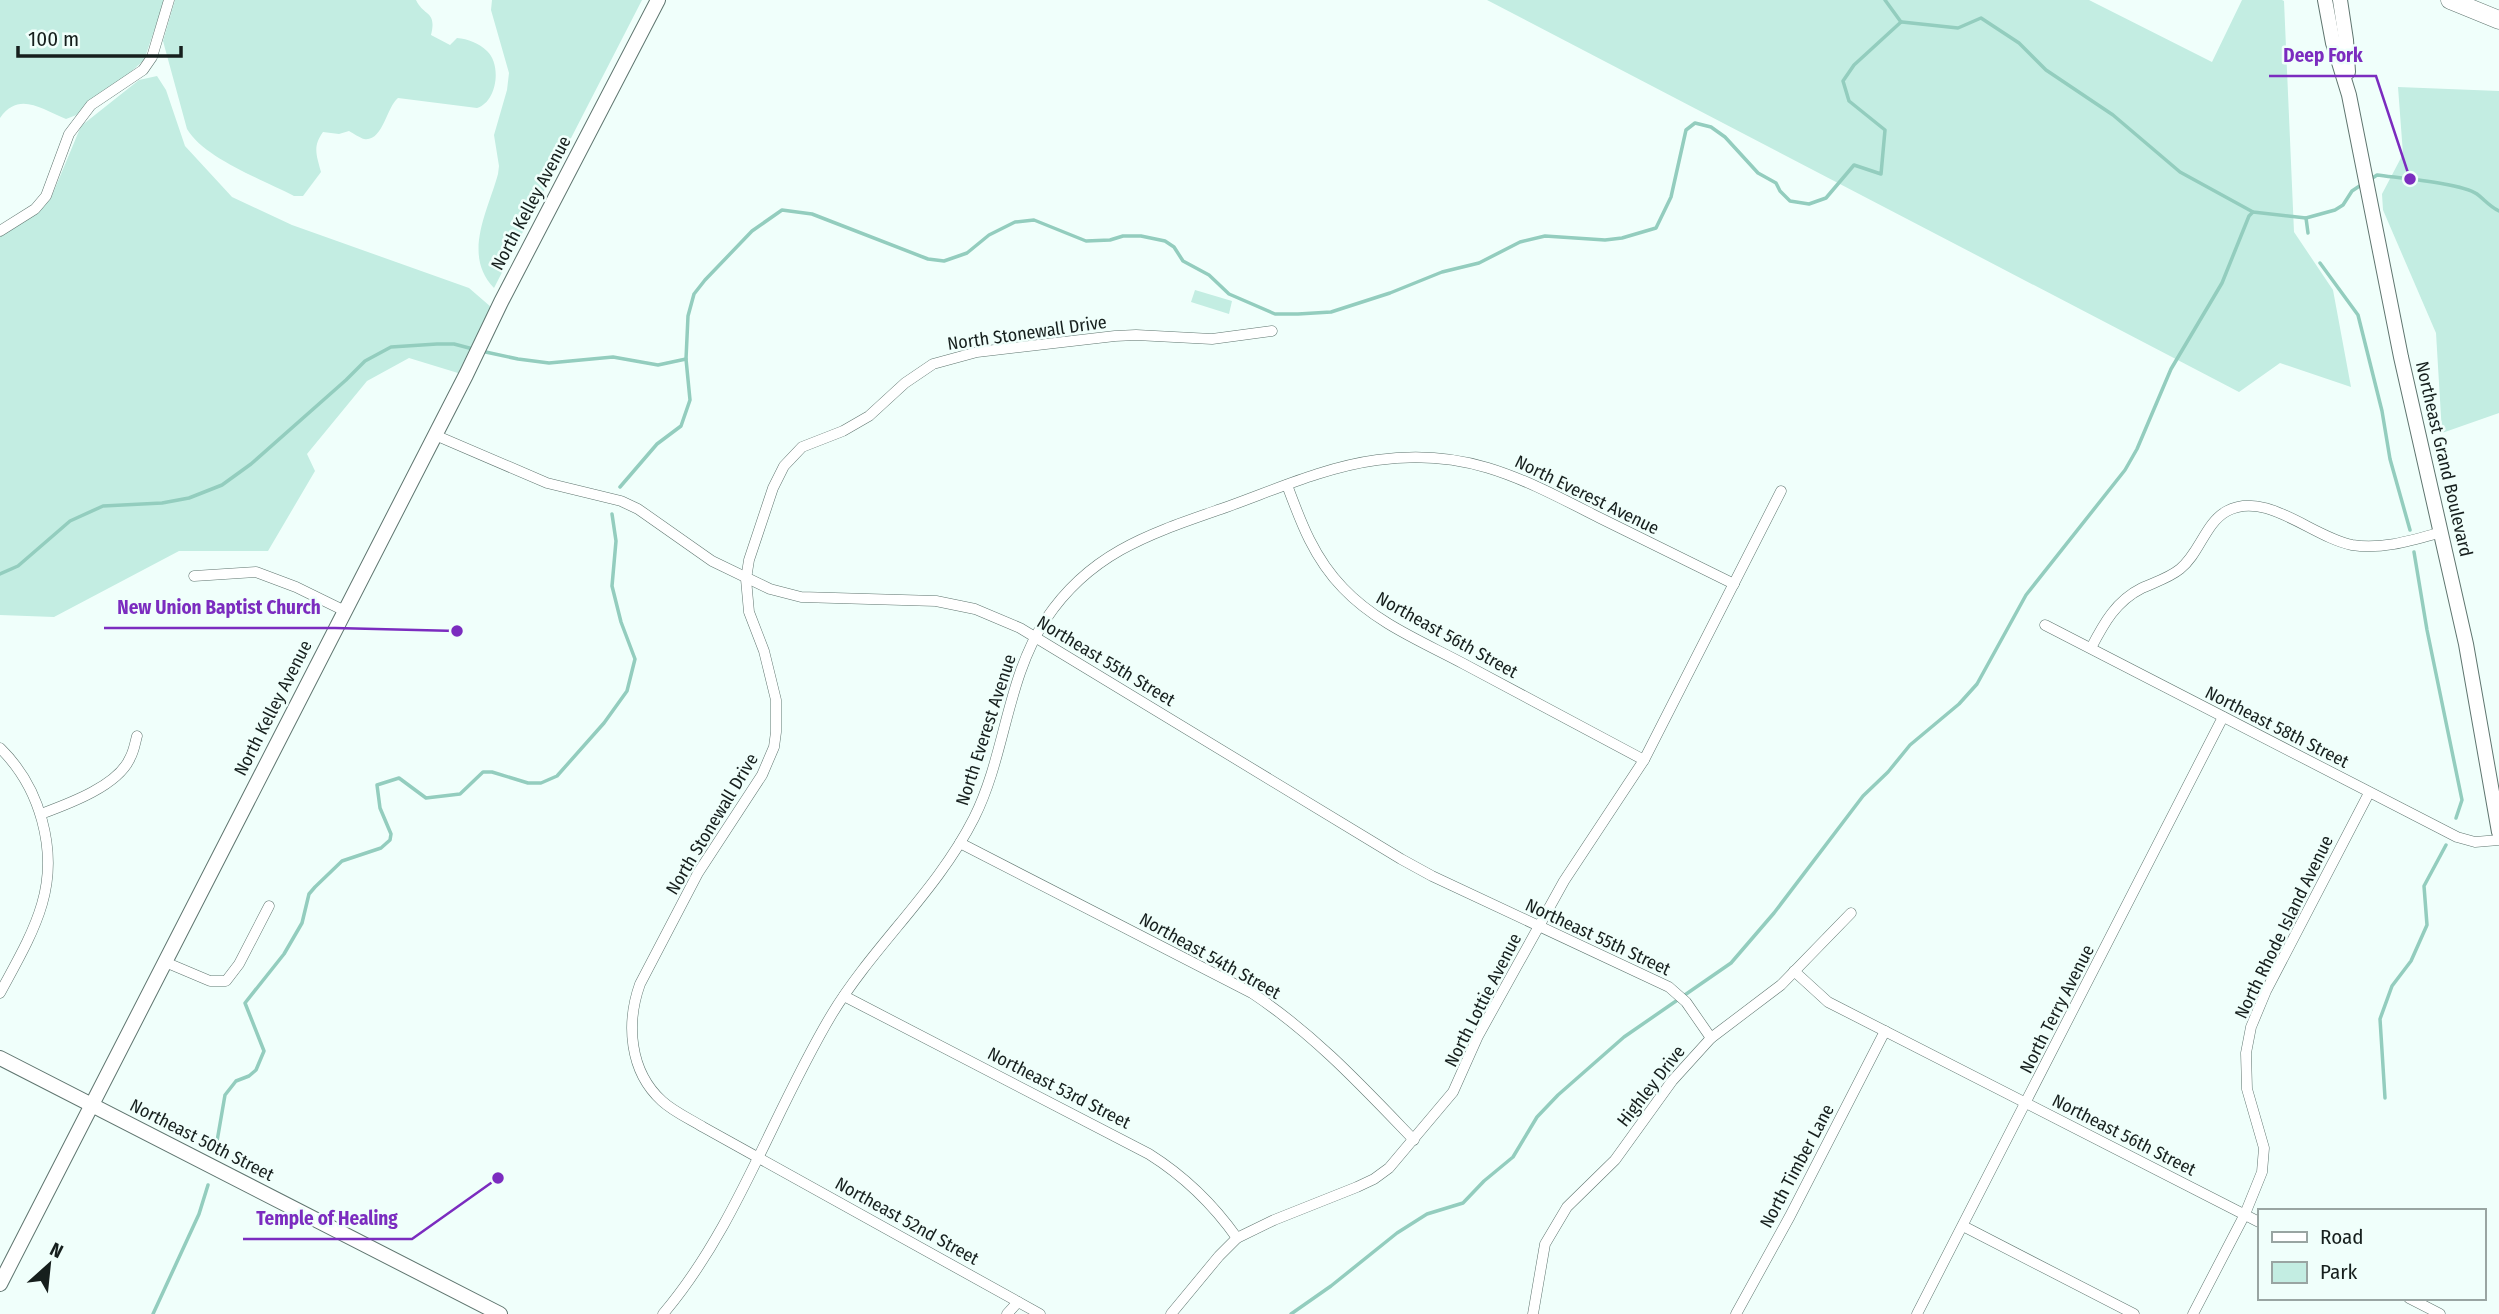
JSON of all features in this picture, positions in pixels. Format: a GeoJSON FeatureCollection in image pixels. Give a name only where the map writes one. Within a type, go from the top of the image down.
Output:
{"type":"FeatureCollection","features":[{"type":"Feature","properties":{"kind":"highway"},"geometry":{"type":"LineString","coordinates":[[2450,0],[2499,20]]}},
{"type":"Feature","properties":{"kind":"street"},"geometry":{"type":"LineString","coordinates":[[0,231],[35,209],[46,196],[69,134],[91,105],[143,70],[152,57],[169,0]]}},
{"type":"Feature","properties":{"kind":"street","name":"North Kelley Avenue"},"geometry":{"type":"LineString","coordinates":[[0,1284],[658,0]]}},
{"type":"Feature","properties":{"kind":"street","name":"Northeast Grand Boulevard"},"geometry":{"type":"LineString","coordinates":[[2325,0],[2333,43],[2349,95],[2401,357],[2472,671],[2499,832]]}},
{"type":"Feature","properties":{"kind":"street","name":"Northeast Grand Boulevard"},"geometry":{"type":"LineString","coordinates":[[2340,0],[2346,40],[2349,95]]}},
{"type":"Feature","properties":{"kind":"street","name":"North Stonewall Drive"},"geometry":{"type":"LineString","coordinates":[[758,1156],[661,1101],[641,1071],[631,1036],[632,1009],[640,984],[698,873],[762,775],[774,747],[776,700],[764,651],[749,612],[746,579],[749,560],[773,488],[784,466],[792,456],[813,442],[870,416],[919,371],[933,364],[977,352],[1115,336],[1212,339],[1272,331]]}},
{"type":"Feature","properties":{"kind":"street","name":"Northeast 55th Street"},"geometry":{"type":"LineString","coordinates":[[435,435],[547,483],[621,501],[638,509],[694,551],[779,593],[801,597],[916,600],[955,604],[993,616],[1036,636],[1401,859],[1679,994],[1711,1038]]}},
{"type":"Feature","properties":{"kind":"street","name":"North Everest Avenue"},"geometry":{"type":"LineString","coordinates":[[663,1314],[690,1281],[712,1247],[808,1056],[844,996],[932,884],[960,843],[985,790],[1021,668],[1036,636],[1053,609],[1074,586],[1118,550],[1159,531],[1335,469],[1380,459],[1425,457],[1482,465],[1518,477],[1734,584]]}},
{"type":"Feature","properties":{"kind":"street","name":"Northeast 56th Street"},"geometry":{"type":"LineString","coordinates":[[1287,485],[1303,528],[1325,567],[1353,598],[1408,634],[1644,760]]}},
{"type":"Feature","properties":{"kind":"street","name":"North Lottie Avenue"},"geometry":{"type":"LineString","coordinates":[[1171,1314],[1237,1238],[1264,1224],[1374,1179],[1401,1156],[1453,1092],[1478,1036],[1579,855],[1618,802],[1644,760],[1781,491]]}},
{"type":"Feature","properties":{"kind":"street"},"geometry":{"type":"LineString","coordinates":[[2091,648],[2116,606],[2134,592],[2180,569],[2193,556],[2213,523],[2232,509],[2259,506],[2322,535],[2354,545],[2390,545],[2442,532]]}},
{"type":"Feature","properties":{"kind":"street"},"geometry":{"type":"LineString","coordinates":[[194,576],[256,572],[296,587],[345,611]]}},
{"type":"Feature","properties":{"kind":"street","name":"Northeast 58th Street"},"geometry":{"type":"LineString","coordinates":[[2045,625],[2466,841],[2499,840]]}},
{"type":"Feature","properties":{"kind":"street","name":"North Terry Avenue"},"geometry":{"type":"LineString","coordinates":[[1917,1314],[2223,717]]}},
{"type":"Feature","properties":{"kind":"street"},"geometry":{"type":"LineString","coordinates":[[41,814],[80,798],[117,774],[130,758],[137,736]]}},
{"type":"Feature","properties":{"kind":"street"},"geometry":{"type":"LineString","coordinates":[[0,748],[20,772],[41,814],[47,865],[43,904],[0,993]]}},
{"type":"Feature","properties":{"kind":"street","name":"North Rhode Island Avenue"},"geometry":{"type":"LineString","coordinates":[[2193,1314],[2245,1214],[2262,1172],[2264,1148],[2247,1089],[2245,1053],[2250,1027],[2369,793]]}},
{"type":"Feature","properties":{"kind":"street","name":"Northeast 54th Street"},"geometry":{"type":"LineString","coordinates":[[960,843],[1252,993],[1317,1041],[1414,1140]]}},
{"type":"Feature","properties":{"kind":"street"},"geometry":{"type":"LineString","coordinates":[[165,962],[211,981],[226,981],[239,964],[269,906]]}},
{"type":"Feature","properties":{"kind":"street","name":"Highley Drive"},"geometry":{"type":"LineString","coordinates":[[1533,1314],[1545,1244],[1567,1207],[1615,1160],[1676,1075],[1711,1038],[1781,985],[1851,913]]}},
{"type":"Feature","properties":{"kind":"street","name":"Northeast 56th Street"},"geometry":{"type":"LineString","coordinates":[[1794,971],[1828,1002],[2258,1221]]}},
{"type":"Feature","properties":{"kind":"street","name":"Northeast 53rd Street"},"geometry":{"type":"LineString","coordinates":[[844,996],[1149,1154],[1186,1180],[1223,1218],[1237,1238]]}},
{"type":"Feature","properties":{"kind":"street","name":"North Timber Lane"},"geometry":{"type":"LineString","coordinates":[[1736,1314],[1885,1031]]}},
{"type":"Feature","properties":{"kind":"street","name":"Northeast 50th Street"},"geometry":{"type":"LineString","coordinates":[[0,1058],[499,1314]]}},
{"type":"Feature","properties":{"kind":"street","name":"Northeast 52nd Street"},"geometry":{"type":"LineString","coordinates":[[758,1156],[1040,1314]]}},
{"type":"Feature","properties":{"kind":"street"},"geometry":{"type":"LineString","coordinates":[[1962,1226],[2134,1314]]}},
{"type":"Feature","properties":{"kind":"street"},"geometry":{"type":"LineString","coordinates":[[2413,1300],[2440,1314]]}},
{"type":"Feature","properties":{"kind":"street"},"geometry":{"type":"LineString","coordinates":[[1007,1314],[1018,1302]]}},
{"type":"Feature","properties":{"kind":"green space"},"geometry":{"type":"Polygon","coordinates":[[[0,0],[164,2],[144,60],[123,79],[90,100],[79,114],[66,119],[39,107],[23,104],[15,105],[0,118],[0,0]]]}},
{"type":"Feature","properties":{"kind":"green space"},"geometry":{"type":"Polygon","coordinates":[[[175,0],[416,0],[431,17],[431,35],[450,45],[457,38],[469,40],[487,51],[495,65],[493,91],[489,99],[477,108],[398,98],[380,130],[370,139],[364,139],[349,131],[339,134],[323,132],[316,147],[321,172],[303,196],[294,196],[220,159],[195,140],[187,129],[163,41],[175,0]]]}},
{"type":"Feature","properties":{"kind":"green space"},"geometry":{"type":"Polygon","coordinates":[[[492,0],[642,0],[494,288],[480,261],[480,232],[498,174],[494,135],[509,73],[491,10],[492,0]]]}},
{"type":"Feature","properties":{"kind":"green space"},"geometry":{"type":"Polygon","coordinates":[[[1487,0],[2089,0],[2212,62],[2242,0],[2282,0],[2294,232],[2333,290],[2351,387],[2280,363],[2239,392],[1487,0]]]}},
{"type":"Feature","properties":{"kind":"green space"},"geometry":{"type":"Polygon","coordinates":[[[157,76],[166,90],[185,146],[232,197],[292,225],[469,288],[491,307],[458,373],[409,358],[367,381],[307,454],[315,471],[268,551],[179,551],[54,617],[0,615],[0,235],[51,198],[81,126],[139,80],[157,76]]]}},
{"type":"Feature","properties":{"kind":"green space"},"geometry":{"type":"Polygon","coordinates":[[[2398,87],[2499,91],[2499,413],[2442,433],[2436,333],[2383,210],[2382,194],[2403,154],[2398,87]]]}},
{"type":"Feature","properties":{"kind":"green space"},"geometry":{"type":"Polygon","coordinates":[[[1195,290],[1232,301],[1229,314],[1191,302],[1195,290]]]}},
{"type":"Feature","properties":{"kind":"waterway"},"geometry":{"type":"LineString","coordinates":[[1885,0],[1901,22]]}},
{"type":"Feature","properties":{"kind":"waterway"},"geometry":{"type":"LineString","coordinates":[[1902,22],[1958,28],[1981,18],[2019,43],[2046,70],[2113,115],[2180,172],[2253,212],[2306,218],[2335,210],[2361,185]]}},
{"type":"Feature","properties":{"kind":"waterway"},"geometry":{"type":"LineString","coordinates":[[620,487],[657,444],[681,426],[690,400],[686,359],[688,316],[694,294],[752,231],[782,210],[812,214],[928,259],[944,261],[967,253],[989,235],[1015,222],[1034,220],[1086,241],[1141,236],[1165,241],[1174,247],[1183,261],[1209,275],[1229,294],[1275,314],[1331,312],[1390,293],[1442,272],[1479,263],[1520,242],[1545,236],[1605,240],[1656,228],[1671,197],[1686,130],[1695,123],[1711,127],[1725,137],[1758,173],[1776,183],[1790,201],[1809,204],[1826,198],[1854,165],[1881,174],[1885,130],[1849,101],[1843,81],[1854,65],[1901,22]]}},
{"type":"Feature","properties":{"kind":"waterway"},"geometry":{"type":"LineString","coordinates":[[2371,179],[2377,175],[2458,187],[2477,194],[2499,211]]}},
{"type":"Feature","properties":{"kind":"waterway"},"geometry":{"type":"LineString","coordinates":[[1291,1314],[1397,1233],[1427,1214],[1463,1203],[1513,1157],[1537,1117],[1558,1095],[1624,1037],[1731,963],[1774,913],[1863,796],[1888,772],[1910,745],[1959,704],[1977,684],[2026,595],[2125,470],[2137,449],[2171,369],[2222,283],[2253,212]]}},
{"type":"Feature","properties":{"kind":"waterway"},"geometry":{"type":"LineString","coordinates":[[2306,218],[2308,233]]}},
{"type":"Feature","properties":{"kind":"waterway"},"geometry":{"type":"LineString","coordinates":[[2320,263],[2358,315],[2382,411],[2390,459],[2410,530]]}},
{"type":"Feature","properties":{"kind":"waterway"},"geometry":{"type":"LineString","coordinates":[[0,574],[18,566],[70,521],[103,506],[162,503],[189,498],[222,485],[251,464],[365,361],[391,347],[454,344],[473,349]]}},
{"type":"Feature","properties":{"kind":"waterway"},"geometry":{"type":"LineString","coordinates":[[481,351],[549,363],[613,357],[658,365],[686,359]]}},
{"type":"Feature","properties":{"kind":"waterway"},"geometry":{"type":"LineString","coordinates":[[216,1147],[225,1095],[236,1081],[256,1070],[264,1051],[245,1003],[284,954],[302,923],[309,894],[315,887],[342,861],[381,848],[390,840],[391,834],[380,808],[377,785],[399,778],[426,798],[460,794],[483,772],[492,772],[528,783],[541,783],[557,776],[604,723],[627,691],[635,659],[621,622],[612,586],[616,541],[612,514]]}},
{"type":"Feature","properties":{"kind":"waterway"},"geometry":{"type":"LineString","coordinates":[[2414,552],[2462,800],[2456,818]]}},
{"type":"Feature","properties":{"kind":"waterway"},"geometry":{"type":"LineString","coordinates":[[2385,1098],[2380,1019],[2392,986],[2411,961],[2427,925],[2424,886],[2446,845]]}},
{"type":"Feature","properties":{"kind":"waterway"},"geometry":{"type":"LineString","coordinates":[[153,1314],[199,1214],[208,1185]]}},
{"type":"Feature","properties":{"kind":"place","name":"Deep Fork"},"geometry":{"type":"Point","coordinates":[2410,179]}},
{"type":"Feature","properties":{"kind":"place","name":"New Union Baptist Church"},"geometry":{"type":"Point","coordinates":[457,631]}},
{"type":"Feature","properties":{"kind":"place","name":"Temple of Healing"},"geometry":{"type":"Point","coordinates":[498,1178]}}]}
